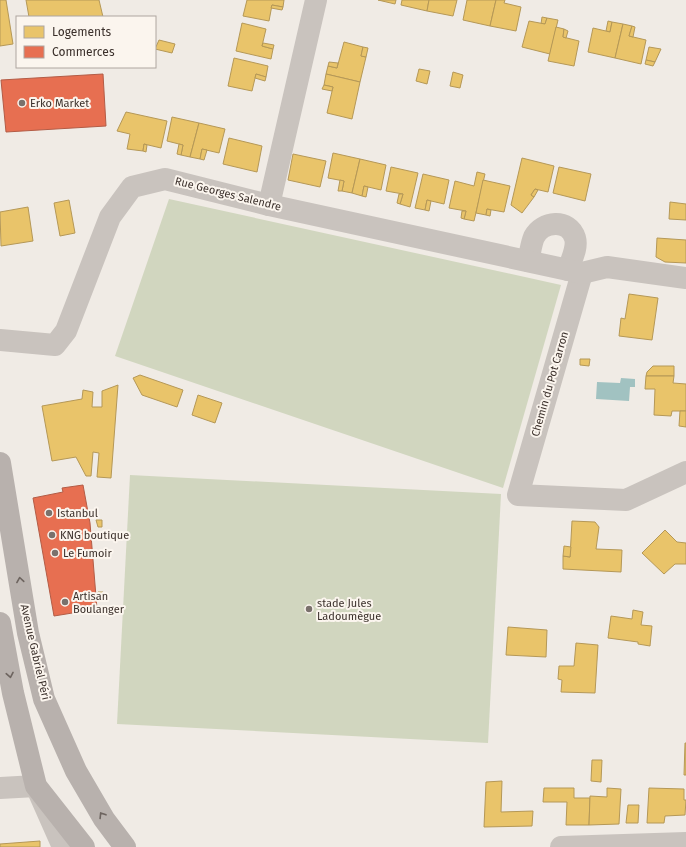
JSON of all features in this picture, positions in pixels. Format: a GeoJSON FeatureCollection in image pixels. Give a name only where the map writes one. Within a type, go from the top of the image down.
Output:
{"type":"FeatureCollection","features":[{"type":"Feature","properties":{"kind":"main road","name":"Avenue Gabriel Péri"},"geometry":{"type":"LineString","coordinates":[[0,463],[28,632],[44,699],[76,771],[104,819],[125,847]]}},
{"type":"Feature","properties":{"kind":"main road"},"geometry":{"type":"LineString","coordinates":[[0,623],[13,693],[36,786],[84,847]]}},
{"type":"Feature","properties":{"kind":"street"},"geometry":{"type":"LineString","coordinates":[[269,205],[316,0]]}},
{"type":"Feature","properties":{"kind":"street","name":"Rue Georges Salendre"},"geometry":{"type":"LineString","coordinates":[[0,340],[55,345],[66,331],[110,217],[132,187],[165,179],[269,205],[575,272]]}},
{"type":"Feature","properties":{"kind":"street"},"geometry":{"type":"LineString","coordinates":[[528,261],[534,237],[543,228],[552,224],[560,224],[568,228],[575,237],[575,272],[607,267],[686,278]]}},
{"type":"Feature","properties":{"kind":"street","name":"Chemin du Pot Carron"},"geometry":{"type":"LineString","coordinates":[[575,272],[518,495],[626,500],[686,472]]}},
{"type":"Feature","properties":{"kind":"street"},"geometry":{"type":"LineString","coordinates":[[0,788],[36,786],[63,847]]}},
{"type":"Feature","properties":{"kind":"street"},"geometry":{"type":"LineString","coordinates":[[561,847],[686,843]]}},
{"type":"Feature","properties":{"kind":"green space"},"geometry":{"type":"Polygon","coordinates":[[[169,199],[561,285],[503,488],[115,356],[169,199]]]}},
{"type":"Feature","properties":{"kind":"green space","name":"stade Jules Ladoumègue"},"geometry":{"type":"Polygon","coordinates":[[[130,475],[501,494],[488,743],[117,724],[130,475]]]}},
{"type":"Feature","properties":{"kind":"water"},"geometry":{"type":"Polygon","coordinates":[[[621,378],[635,379],[635,387],[630,387],[629,401],[596,399],[597,382],[620,383],[621,378]]]}},
{"type":"Feature","properties":{"kind":"building: Logements"},"geometry":{"type":"Polygon","coordinates":[[[0,0],[6,0],[13,44],[0,46],[0,0]]]}},
{"type":"Feature","properties":{"kind":"building: Logements"},"geometry":{"type":"Polygon","coordinates":[[[26,0],[99,0],[103,16],[29,16],[26,0]]]}},
{"type":"Feature","properties":{"kind":"building: Logements"},"geometry":{"type":"Polygon","coordinates":[[[247,0],[284,0],[283,7],[272,5],[269,21],[243,16],[247,0]]]}},
{"type":"Feature","properties":{"kind":"building: Logements"},"geometry":{"type":"Polygon","coordinates":[[[378,0],[396,0],[395,4],[378,0]]]}},
{"type":"Feature","properties":{"kind":"building: Logements"},"geometry":{"type":"Polygon","coordinates":[[[402,0],[429,0],[427,11],[401,5],[402,0]]]}},
{"type":"Feature","properties":{"kind":"building: Logements"},"geometry":{"type":"Polygon","coordinates":[[[429,0],[457,0],[453,16],[427,11],[429,0]]]}},
{"type":"Feature","properties":{"kind":"building: Logements"},"geometry":{"type":"Polygon","coordinates":[[[467,0],[496,0],[490,26],[463,20],[467,0]]]}},
{"type":"Feature","properties":{"kind":"building: Logements"},"geometry":{"type":"Polygon","coordinates":[[[496,0],[505,0],[504,3],[521,7],[516,31],[490,26],[496,0]]]}},
{"type":"Feature","properties":{"kind":"building: Logements"},"geometry":{"type":"Polygon","coordinates":[[[272,5],[283,7],[282,10],[271,8],[272,5]]]}},
{"type":"Feature","properties":{"kind":"building: Logements"},"geometry":{"type":"Polygon","coordinates":[[[542,17],[547,18],[545,24],[541,24],[542,17]]]}},
{"type":"Feature","properties":{"kind":"building: Logements"},"geometry":{"type":"Polygon","coordinates":[[[547,18],[558,20],[550,54],[522,47],[529,21],[545,24],[547,18]]]}},
{"type":"Feature","properties":{"kind":"building: Logements"},"geometry":{"type":"Polygon","coordinates":[[[608,21],[612,22],[610,32],[606,31],[608,21]]]}},
{"type":"Feature","properties":{"kind":"building: Logements"},"geometry":{"type":"Polygon","coordinates":[[[612,22],[623,24],[615,58],[588,52],[593,28],[610,32],[612,22]]]}},
{"type":"Feature","properties":{"kind":"building: Logements"},"geometry":{"type":"Polygon","coordinates":[[[242,23],[266,29],[262,46],[273,49],[271,59],[236,51],[242,23]]]}},
{"type":"Feature","properties":{"kind":"building: Logements"},"geometry":{"type":"Polygon","coordinates":[[[623,24],[632,26],[629,36],[646,40],[641,64],[615,58],[623,24]]]}},
{"type":"Feature","properties":{"kind":"building: Logements"},"geometry":{"type":"Polygon","coordinates":[[[632,26],[635,27],[633,37],[629,36],[632,26]]]}},
{"type":"Feature","properties":{"kind":"building: Logements"},"geometry":{"type":"Polygon","coordinates":[[[556,27],[564,29],[563,37],[579,41],[574,66],[548,61],[556,27]]]}},
{"type":"Feature","properties":{"kind":"building: Logements"},"geometry":{"type":"Polygon","coordinates":[[[564,29],[568,31],[566,38],[563,37],[564,29]]]}},
{"type":"Feature","properties":{"kind":"building: Logements"},"geometry":{"type":"Polygon","coordinates":[[[159,40],[175,44],[172,53],[156,49],[159,40]]]}},
{"type":"Feature","properties":{"kind":"building: Logements"},"geometry":{"type":"Polygon","coordinates":[[[344,42],[363,47],[361,56],[366,57],[360,82],[326,74],[328,66],[337,68],[344,42]]]}},
{"type":"Feature","properties":{"kind":"building: Logements"},"geometry":{"type":"Polygon","coordinates":[[[263,43],[274,45],[273,49],[262,46],[263,43]]]}},
{"type":"Feature","properties":{"kind":"building: Logements"},"geometry":{"type":"Polygon","coordinates":[[[363,47],[368,48],[366,57],[361,56],[363,47]]]}},
{"type":"Feature","properties":{"kind":"building: Logements"},"geometry":{"type":"Polygon","coordinates":[[[649,47],[661,49],[655,62],[646,60],[649,47]]]}},
{"type":"Feature","properties":{"kind":"building: Logements"},"geometry":{"type":"Polygon","coordinates":[[[234,58],[268,66],[266,77],[256,74],[252,91],[228,86],[234,58]]]}},
{"type":"Feature","properties":{"kind":"building: Logements"},"geometry":{"type":"Polygon","coordinates":[[[646,60],[655,62],[653,66],[645,64],[646,60]]]}},
{"type":"Feature","properties":{"kind":"building: Logements"},"geometry":{"type":"Polygon","coordinates":[[[329,62],[338,63],[337,68],[328,66],[329,62]]]}},
{"type":"Feature","properties":{"kind":"building: Logements"},"geometry":{"type":"Polygon","coordinates":[[[419,69],[430,71],[427,84],[416,81],[419,69]]]}},
{"type":"Feature","properties":{"kind":"building: Logements"},"geometry":{"type":"Polygon","coordinates":[[[453,72],[463,75],[460,88],[450,86],[453,72]]]}},
{"type":"Feature","properties":{"kind":"building: Logements"},"geometry":{"type":"Polygon","coordinates":[[[256,74],[266,77],[265,81],[255,78],[256,74]]]}},
{"type":"Feature","properties":{"kind":"building: Logements"},"geometry":{"type":"Polygon","coordinates":[[[326,74],[360,82],[352,119],[327,113],[333,87],[324,85],[326,74]]]}},
{"type":"Feature","properties":{"kind":"building: Logements"},"geometry":{"type":"Polygon","coordinates":[[[324,85],[333,87],[332,91],[322,89],[324,85]]]}},
{"type":"Feature","properties":{"kind":"building: Logements"},"geometry":{"type":"Polygon","coordinates":[[[126,112],[167,121],[161,148],[144,144],[143,151],[127,149],[130,134],[117,131],[126,112]]]}},
{"type":"Feature","properties":{"kind":"building: Logements"},"geometry":{"type":"Polygon","coordinates":[[[172,117],[199,123],[190,157],[181,155],[183,145],[167,141],[172,117]]]}},
{"type":"Feature","properties":{"kind":"building: Logements"},"geometry":{"type":"Polygon","coordinates":[[[199,123],[225,129],[219,153],[202,149],[200,159],[190,157],[199,123]]]}},
{"type":"Feature","properties":{"kind":"building: Logements"},"geometry":{"type":"Polygon","coordinates":[[[229,138],[262,146],[257,172],[223,164],[229,138]]]}},
{"type":"Feature","properties":{"kind":"building: Logements"},"geometry":{"type":"Polygon","coordinates":[[[144,144],[147,145],[146,152],[143,151],[144,144]]]}},
{"type":"Feature","properties":{"kind":"building: Logements"},"geometry":{"type":"Polygon","coordinates":[[[179,144],[183,145],[181,155],[177,154],[179,144]]]}},
{"type":"Feature","properties":{"kind":"building: Logements"},"geometry":{"type":"Polygon","coordinates":[[[202,149],[207,150],[204,160],[200,159],[202,149]]]}},
{"type":"Feature","properties":{"kind":"building: Logements"},"geometry":{"type":"Polygon","coordinates":[[[333,153],[360,159],[352,193],[342,191],[344,181],[328,178],[333,153]]]}},
{"type":"Feature","properties":{"kind":"building: Logements"},"geometry":{"type":"Polygon","coordinates":[[[293,154],[326,161],[320,187],[288,180],[293,154]]]}},
{"type":"Feature","properties":{"kind":"building: Logements"},"geometry":{"type":"Polygon","coordinates":[[[522,158],[554,166],[548,192],[535,189],[531,195],[534,197],[522,213],[511,205],[522,158]]]}},
{"type":"Feature","properties":{"kind":"building: Logements"},"geometry":{"type":"Polygon","coordinates":[[[360,159],[386,165],[381,190],[364,186],[362,196],[352,193],[360,159]]]}},
{"type":"Feature","properties":{"kind":"building: Logements"},"geometry":{"type":"Polygon","coordinates":[[[391,167],[418,173],[410,207],[400,204],[403,194],[386,191],[391,167]]]}},
{"type":"Feature","properties":{"kind":"building: Logements"},"geometry":{"type":"Polygon","coordinates":[[[559,167],[591,174],[585,201],[553,193],[559,167]]]}},
{"type":"Feature","properties":{"kind":"building: Logements"},"geometry":{"type":"Polygon","coordinates":[[[477,172],[485,174],[474,221],[464,219],[466,211],[449,208],[455,181],[474,186],[477,172]]]}},
{"type":"Feature","properties":{"kind":"building: Logements"},"geometry":{"type":"Polygon","coordinates":[[[423,174],[449,180],[444,204],[427,200],[425,210],[415,208],[423,174]]]}},
{"type":"Feature","properties":{"kind":"building: Logements"},"geometry":{"type":"Polygon","coordinates":[[[340,180],[344,181],[342,191],[338,191],[340,180]]]}},
{"type":"Feature","properties":{"kind":"building: Logements"},"geometry":{"type":"Polygon","coordinates":[[[483,180],[510,186],[504,212],[487,209],[486,215],[476,213],[483,180]]]}},
{"type":"Feature","properties":{"kind":"building: Logements"},"geometry":{"type":"Polygon","coordinates":[[[364,186],[368,187],[366,197],[362,196],[364,186]]]}},
{"type":"Feature","properties":{"kind":"building: Logements"},"geometry":{"type":"Polygon","coordinates":[[[535,189],[538,190],[534,197],[531,195],[535,189]]]}},
{"type":"Feature","properties":{"kind":"building: Logements"},"geometry":{"type":"Polygon","coordinates":[[[399,194],[403,194],[400,204],[397,203],[399,194]]]}},
{"type":"Feature","properties":{"kind":"building: Logements"},"geometry":{"type":"Polygon","coordinates":[[[69,200],[75,233],[60,236],[54,203],[69,200]]]}},
{"type":"Feature","properties":{"kind":"building: Logements"},"geometry":{"type":"Polygon","coordinates":[[[427,200],[431,201],[429,211],[425,210],[427,200]]]}},
{"type":"Feature","properties":{"kind":"building: Logements"},"geometry":{"type":"Polygon","coordinates":[[[670,202],[686,204],[686,220],[669,219],[670,202]]]}},
{"type":"Feature","properties":{"kind":"building: Logements"},"geometry":{"type":"Polygon","coordinates":[[[28,207],[33,241],[1,246],[0,212],[28,207]]]}},
{"type":"Feature","properties":{"kind":"building: Logements"},"geometry":{"type":"Polygon","coordinates":[[[487,209],[491,210],[490,216],[486,215],[487,209]]]}},
{"type":"Feature","properties":{"kind":"building: Logements"},"geometry":{"type":"Polygon","coordinates":[[[462,211],[466,211],[464,219],[461,218],[462,211]]]}},
{"type":"Feature","properties":{"kind":"building: Logements"},"geometry":{"type":"Polygon","coordinates":[[[657,238],[686,240],[686,263],[665,262],[656,257],[657,238]]]}},
{"type":"Feature","properties":{"kind":"building: Logements"},"geometry":{"type":"Polygon","coordinates":[[[629,294],[658,298],[652,340],[619,336],[621,318],[625,319],[629,294]]]}},
{"type":"Feature","properties":{"kind":"building: Logements"},"geometry":{"type":"Polygon","coordinates":[[[580,359],[590,359],[589,366],[580,365],[580,359]]]}},
{"type":"Feature","properties":{"kind":"building: Logements"},"geometry":{"type":"Polygon","coordinates":[[[653,366],[674,366],[674,376],[646,376],[647,372],[653,366]]]}},
{"type":"Feature","properties":{"kind":"building: Logements"},"geometry":{"type":"Polygon","coordinates":[[[140,375],[183,390],[177,407],[142,395],[133,378],[140,375]]]}},
{"type":"Feature","properties":{"kind":"building: Logements"},"geometry":{"type":"Polygon","coordinates":[[[646,376],[674,376],[673,383],[686,384],[686,411],[672,411],[671,416],[654,415],[655,389],[645,389],[646,376]]]}},
{"type":"Feature","properties":{"kind":"building: Logements"},"geometry":{"type":"Polygon","coordinates":[[[118,385],[111,478],[97,477],[99,453],[93,452],[91,476],[86,476],[76,457],[52,461],[42,406],[82,399],[83,390],[93,392],[92,407],[102,407],[102,391],[118,385]]]}},
{"type":"Feature","properties":{"kind":"building: Logements"},"geometry":{"type":"Polygon","coordinates":[[[198,395],[222,403],[215,423],[192,415],[198,395]]]}},
{"type":"Feature","properties":{"kind":"building: Logements"},"geometry":{"type":"Polygon","coordinates":[[[680,411],[686,411],[686,427],[679,426],[680,411]]]}},
{"type":"Feature","properties":{"kind":"building: Logements"},"geometry":{"type":"Polygon","coordinates":[[[96,520],[102,520],[102,527],[98,527],[96,520]]]}},
{"type":"Feature","properties":{"kind":"building: Logements"},"geometry":{"type":"Polygon","coordinates":[[[572,521],[595,522],[599,527],[596,549],[622,550],[621,572],[563,569],[563,556],[570,557],[572,521]]]}},
{"type":"Feature","properties":{"kind":"building: Logements"},"geometry":{"type":"Polygon","coordinates":[[[665,530],[677,542],[686,543],[686,564],[675,564],[664,574],[642,553],[665,530]]]}},
{"type":"Feature","properties":{"kind":"building: Logements"},"geometry":{"type":"Polygon","coordinates":[[[564,546],[571,547],[570,557],[563,556],[564,546]]]}},
{"type":"Feature","properties":{"kind":"building: Logements"},"geometry":{"type":"Polygon","coordinates":[[[98,592],[103,592],[103,600],[99,600],[98,592]]]}},
{"type":"Feature","properties":{"kind":"building: Logements"},"geometry":{"type":"Polygon","coordinates":[[[633,610],[643,612],[641,625],[652,626],[650,646],[638,644],[638,642],[608,638],[611,616],[632,619],[633,610]]]}},
{"type":"Feature","properties":{"kind":"building: Logements"},"geometry":{"type":"Polygon","coordinates":[[[508,627],[547,630],[546,657],[506,655],[508,627]]]}},
{"type":"Feature","properties":{"kind":"building: Logements"},"geometry":{"type":"Polygon","coordinates":[[[576,643],[598,645],[595,693],[561,692],[562,680],[558,679],[559,666],[574,666],[576,643]]]}},
{"type":"Feature","properties":{"kind":"building: Logements"},"geometry":{"type":"Polygon","coordinates":[[[685,743],[686,775],[684,775],[685,743]]]}},
{"type":"Feature","properties":{"kind":"building: Logements"},"geometry":{"type":"Polygon","coordinates":[[[592,760],[602,760],[601,782],[591,781],[592,760]]]}},
{"type":"Feature","properties":{"kind":"building: Logements"},"geometry":{"type":"Polygon","coordinates":[[[502,781],[501,812],[533,811],[532,826],[484,827],[486,782],[502,781]]]}},
{"type":"Feature","properties":{"kind":"building: Logements"},"geometry":{"type":"Polygon","coordinates":[[[544,788],[574,788],[574,798],[590,798],[589,825],[566,825],[567,802],[543,802],[544,788]]]}},
{"type":"Feature","properties":{"kind":"building: Logements"},"geometry":{"type":"Polygon","coordinates":[[[607,788],[621,789],[619,824],[589,825],[590,796],[607,797],[607,788]]]}},
{"type":"Feature","properties":{"kind":"building: Logements"},"geometry":{"type":"Polygon","coordinates":[[[649,788],[684,789],[684,800],[686,800],[685,815],[665,816],[664,823],[647,823],[649,788]]]}},
{"type":"Feature","properties":{"kind":"building: Logements"},"geometry":{"type":"Polygon","coordinates":[[[628,805],[639,805],[638,823],[626,823],[628,805]]]}},
{"type":"Feature","properties":{"kind":"building: Logements"},"geometry":{"type":"Polygon","coordinates":[[[40,841],[40,847],[0,847],[0,844],[40,841]]]}},
{"type":"Feature","properties":{"kind":"building: Commerces"},"geometry":{"type":"Polygon","coordinates":[[[103,74],[106,126],[6,132],[1,80],[103,74]]]}},
{"type":"Feature","properties":{"kind":"building: Commerces"},"geometry":{"type":"Polygon","coordinates":[[[83,485],[90,523],[97,609],[54,616],[33,498],[63,492],[62,488],[83,485]]]}},
{"type":"Feature","properties":{"kind":"place","name":"Erko Market"},"geometry":{"type":"Point","coordinates":[22,103]}},
{"type":"Feature","properties":{"kind":"place","name":"Istanbul"},"geometry":{"type":"Point","coordinates":[49,513]}},
{"type":"Feature","properties":{"kind":"place","name":"KNG boutique"},"geometry":{"type":"Point","coordinates":[52,535]}},
{"type":"Feature","properties":{"kind":"place","name":"Le Fumoir"},"geometry":{"type":"Point","coordinates":[55,553]}},
{"type":"Feature","properties":{"kind":"place","name":"Artisan Boulanger"},"geometry":{"type":"Point","coordinates":[65,602]}},
{"type":"Feature","properties":{"kind":"place","name":"stade Jules Ladoumègue"},"geometry":{"type":"Point","coordinates":[309,609]}}]}
